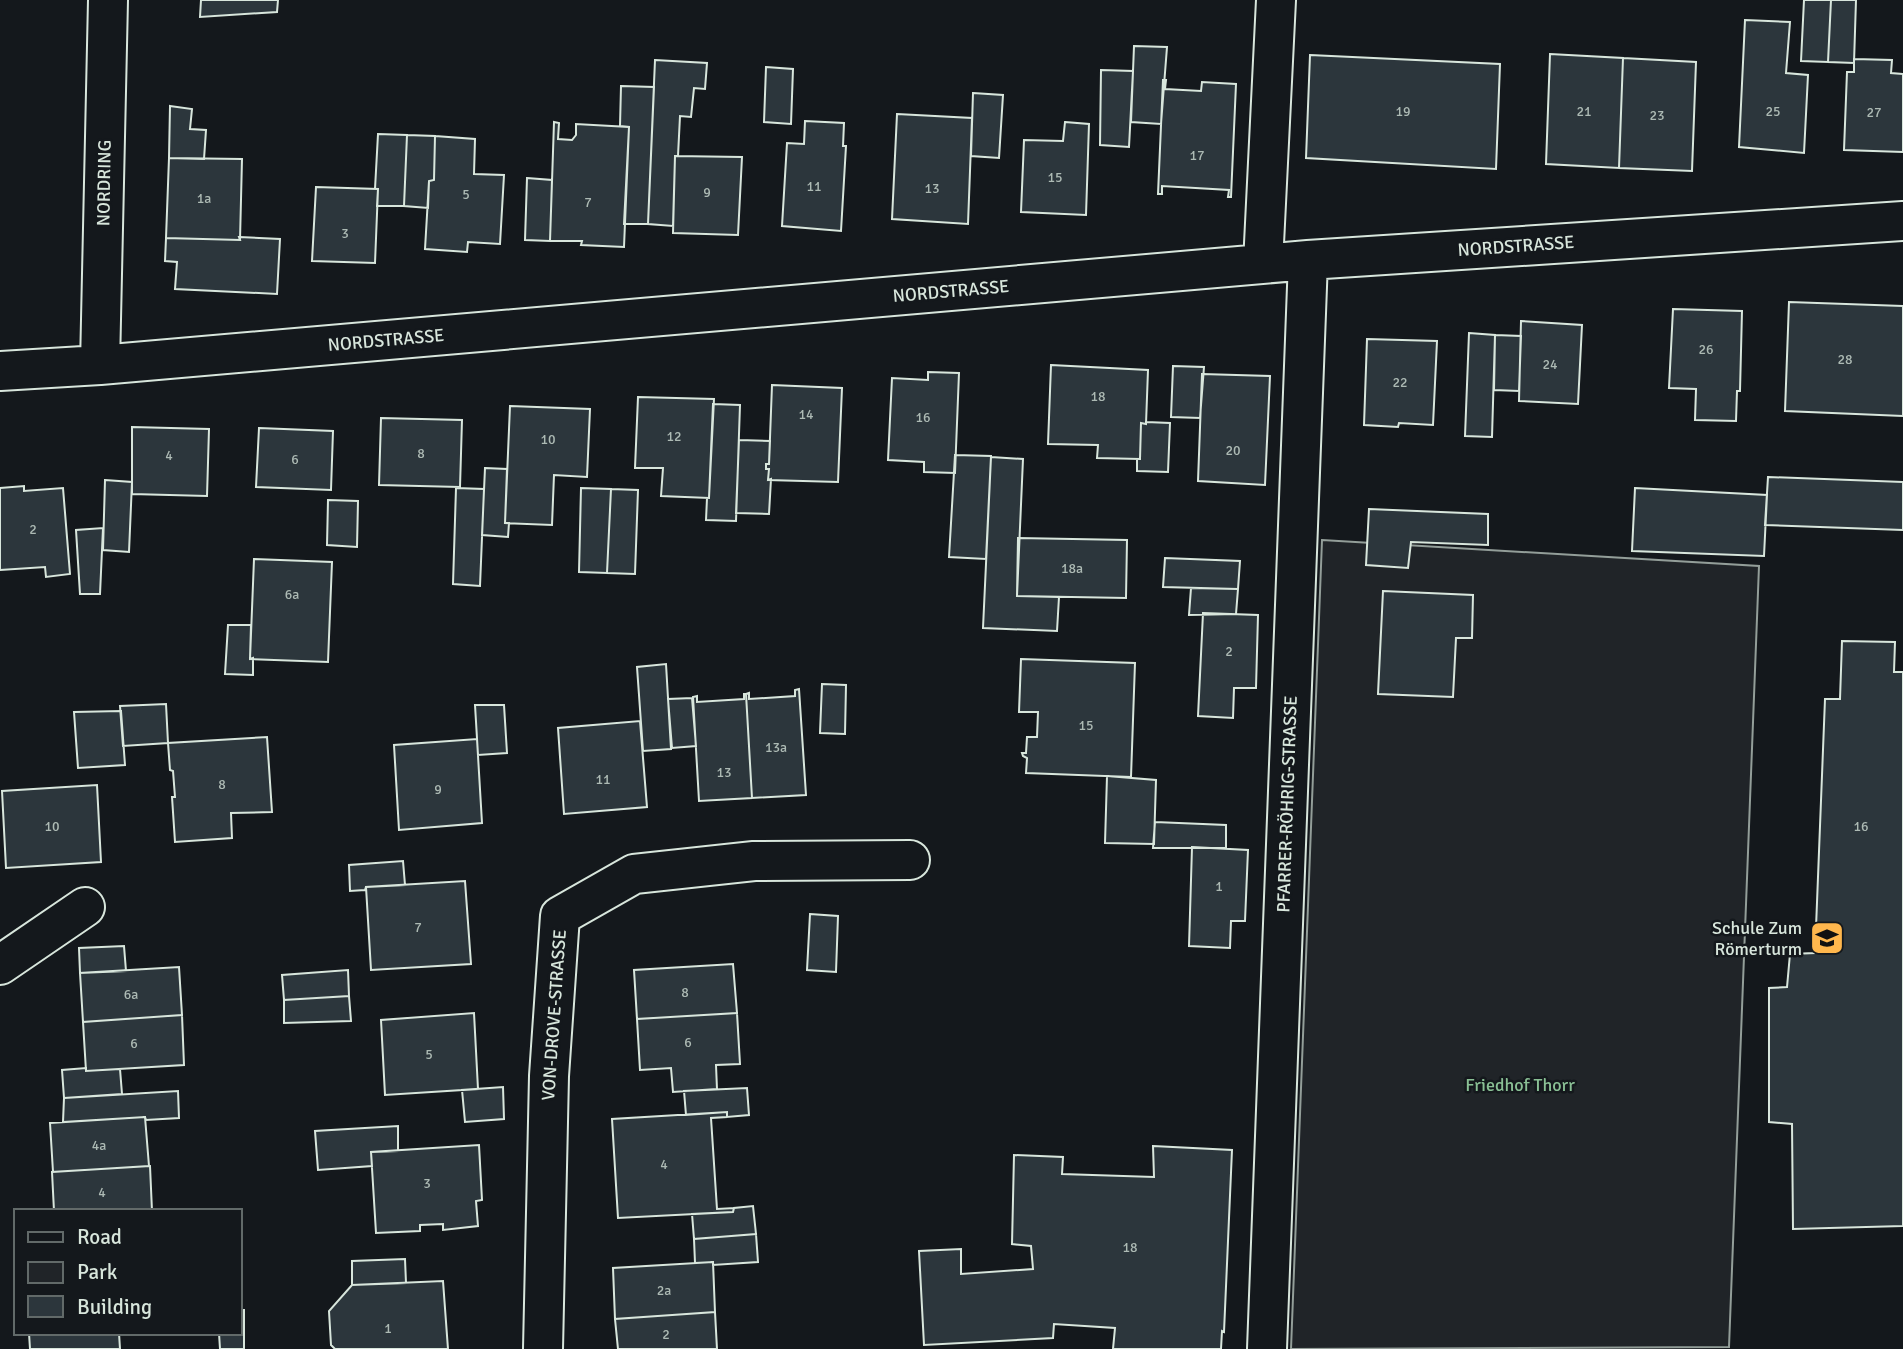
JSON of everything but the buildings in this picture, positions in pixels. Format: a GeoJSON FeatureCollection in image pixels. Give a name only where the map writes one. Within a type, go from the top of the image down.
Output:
{"type":"FeatureCollection","features":[{"type":"Feature","properties":{"kind":"street","name":"NORDRING"},"geometry":{"type":"LineString","coordinates":[[100,365],[108,0]]}},
{"type":"Feature","properties":{"kind":"street"},"geometry":{"type":"LineString","coordinates":[[1263,264],[1276,0]]}},
{"type":"Feature","properties":{"kind":"street","name":"NORDSTRASSE"},"geometry":{"type":"LineString","coordinates":[[0,371],[100,365],[1308,260],[1903,221]]}},
{"type":"Feature","properties":{"kind":"street","name":"PFARRER-RÖHRIG-STRASSE"},"geometry":{"type":"LineString","coordinates":[[1267,1349],[1308,260]]}},
{"type":"Feature","properties":{"kind":"street","name":"VON-DROVE-STRASSE"},"geometry":{"type":"LineString","coordinates":[[543,1349],[549,1076],[561,916],[634,874],[754,861],[910,860]]}},
{"type":"Feature","properties":{"kind":"street"},"geometry":{"type":"LineString","coordinates":[[0,965],[85,907]]}},
{"type":"Feature","properties":{"kind":"green space","name":"Friedhof Thorr"},"geometry":{"type":"Polygon","coordinates":[[[1322,540],[1759,566],[1729,1347],[1291,1349],[1322,540]]]}},
{"type":"Feature","properties":{"kind":"place","name":"Schule Zum Römerturm"},"geometry":{"type":"Point","coordinates":[1827,938]}}]}
